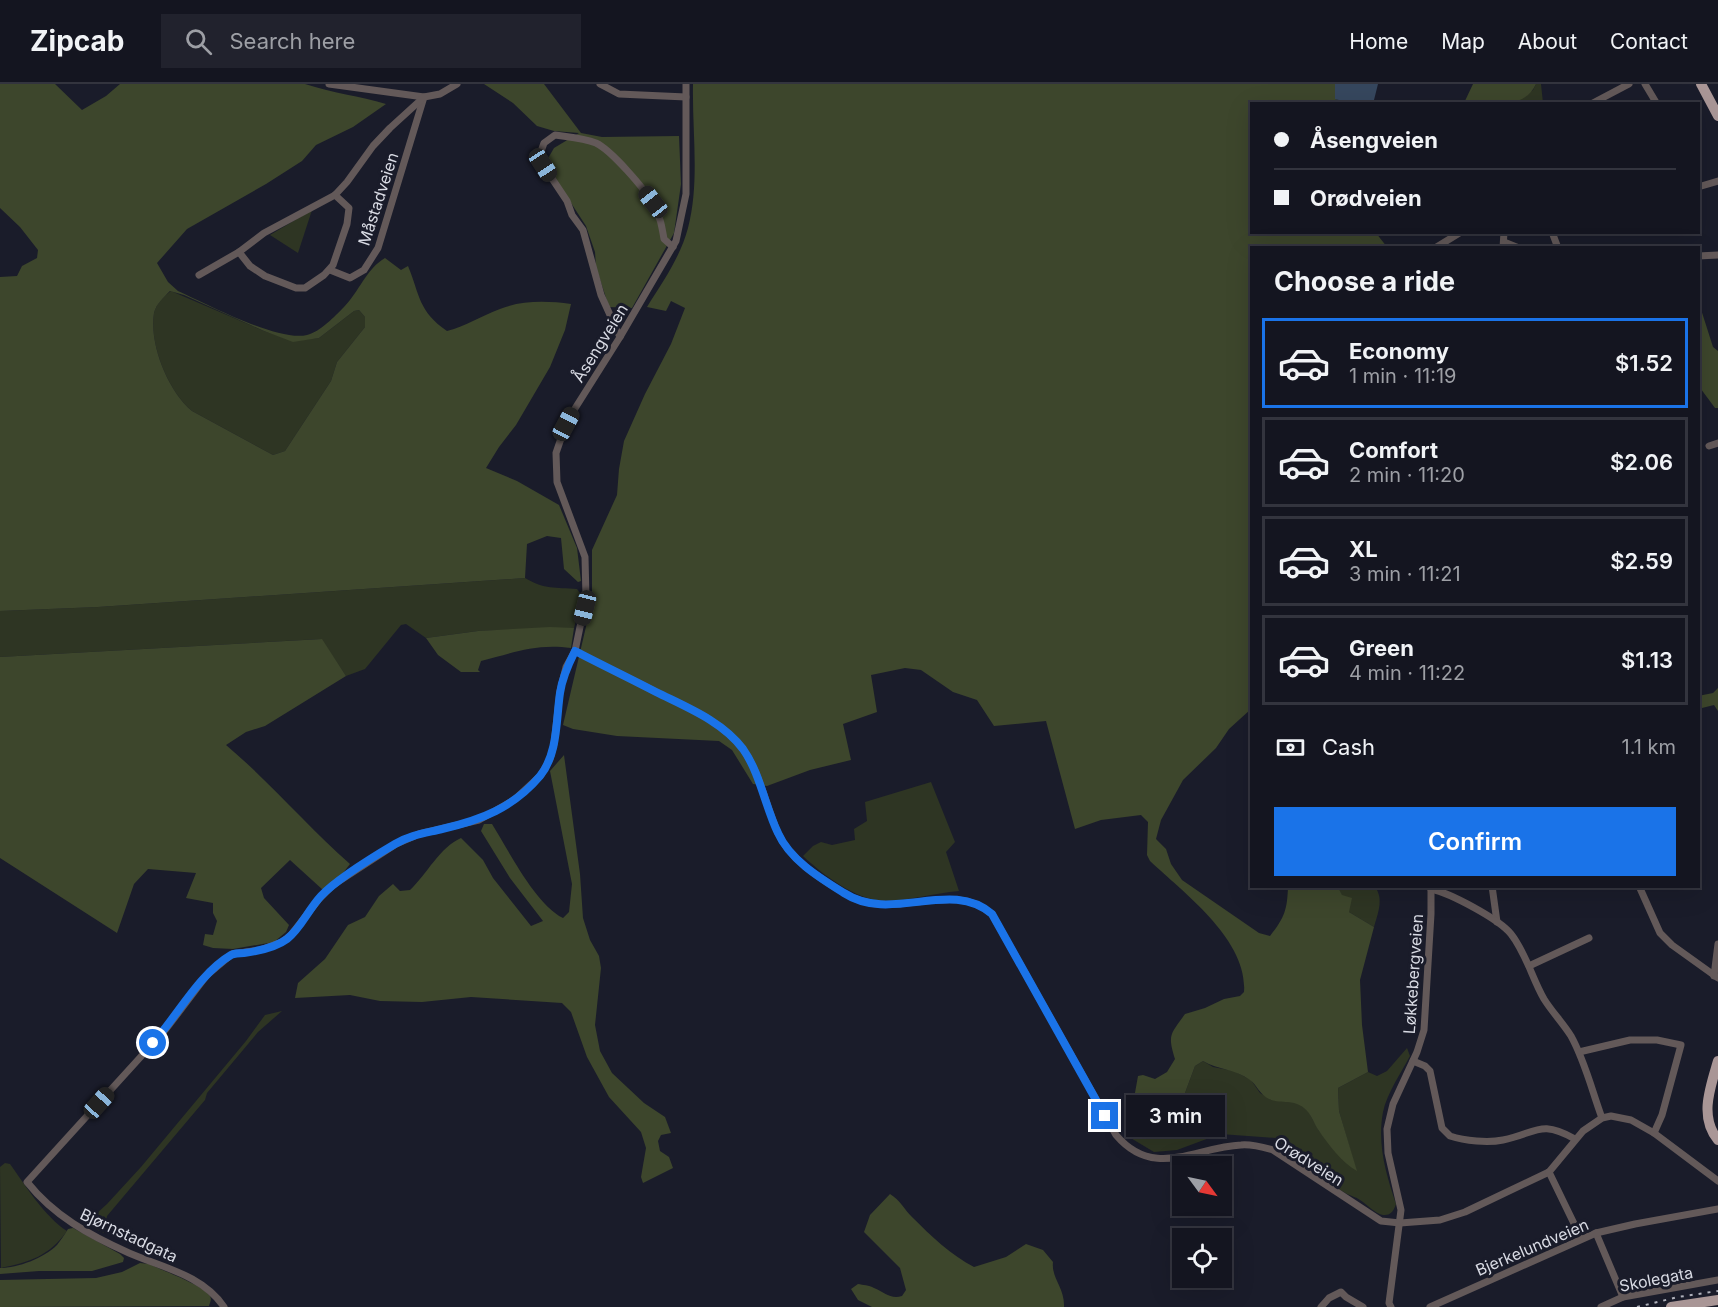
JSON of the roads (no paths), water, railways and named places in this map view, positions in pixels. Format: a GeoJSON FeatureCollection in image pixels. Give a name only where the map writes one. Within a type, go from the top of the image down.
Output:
{"type":"FeatureCollection","features":[{"type":"Feature","properties":{"kind":"main road"},"geometry":{"type":"LineString","coordinates":[[1701,84],[1718,116]]}},
{"type":"Feature","properties":{"kind":"main road"},"geometry":{"type":"LineString","coordinates":[[1718,1061],[1707,1108],[1710,1128],[1718,1140]]}},
{"type":"Feature","properties":{"kind":"main road"},"geometry":{"type":"LineString","coordinates":[[1671,1307],[1718,1300]]}},
{"type":"Feature","properties":{"kind":"street"},"geometry":{"type":"LineString","coordinates":[[328,84],[424,98]]}},
{"type":"Feature","properties":{"kind":"street","name":"Måstadveien"},"geometry":{"type":"LineString","coordinates":[[199,275],[239,252],[264,233],[335,195],[381,136],[424,98],[440,94],[457,84]]}},
{"type":"Feature","properties":{"kind":"street"},"geometry":{"type":"LineString","coordinates":[[600,84],[619,94],[686,97]]}},
{"type":"Feature","properties":{"kind":"street","name":"Åsengveien"},"geometry":{"type":"LineString","coordinates":[[27,1182],[166,1029],[207,975],[232,954],[260,950],[282,942],[291,935],[333,885],[396,843],[419,834],[479,820],[514,800],[541,775],[550,759],[554,744],[560,691],[566,667],[575,651],[586,598],[585,557],[556,482],[556,453],[566,424],[574,410],[674,248],[686,194],[686,84]]}},
{"type":"Feature","properties":{"kind":"street"},"geometry":{"type":"LineString","coordinates":[[1595,102],[1629,84]]}},
{"type":"Feature","properties":{"kind":"street"},"geometry":{"type":"LineString","coordinates":[[1645,84],[1657,102]]}},
{"type":"Feature","properties":{"kind":"street","name":"Måstadveien"},"geometry":{"type":"LineString","coordinates":[[335,195],[348,205],[350,213],[336,261],[330,270],[350,278],[364,270],[371,261],[382,237],[424,98]]}},
{"type":"Feature","properties":{"kind":"street"},"geometry":{"type":"LineString","coordinates":[[620,336],[601,295],[583,230],[539,157],[544,143],[555,135],[586,140],[605,148],[653,202],[664,239],[674,248]]}},
{"type":"Feature","properties":{"kind":"street"},"geometry":{"type":"LineString","coordinates":[[1700,186],[1718,181]]}},
{"type":"Feature","properties":{"kind":"street"},"geometry":{"type":"LineString","coordinates":[[1438,246],[1458,234]]}},
{"type":"Feature","properties":{"kind":"street"},"geometry":{"type":"LineString","coordinates":[[239,252],[250,266],[260,273],[296,288],[305,288],[330,270]]}},
{"type":"Feature","properties":{"kind":"street"},"geometry":{"type":"LineString","coordinates":[[1700,256],[1718,255]]}},
{"type":"Feature","properties":{"kind":"street"},"geometry":{"type":"LineString","coordinates":[[1709,446],[1718,443]]}},
{"type":"Feature","properties":{"kind":"street","name":"Orødveien"},"geometry":{"type":"LineString","coordinates":[[575,651],[705,717],[729,734],[743,750],[779,835],[794,856],[848,895],[870,904],[891,906],[958,899],[979,905],[992,914],[1116,1135],[1138,1154],[1162,1160],[1238,1145],[1253,1145],[1273,1150],[1381,1221],[1400,1223],[1449,1219],[1549,1172],[1575,1139],[1602,1118]]}},
{"type":"Feature","properties":{"kind":"street"},"geometry":{"type":"LineString","coordinates":[[1431,888],[1465,903],[1497,922],[1512,936],[1546,1002],[1565,1027],[1579,1052],[1602,1118],[1611,1116],[1631,1120],[1654,1133],[1718,1181]]}},
{"type":"Feature","properties":{"kind":"street","name":"Løkkebergveien"},"geometry":{"type":"LineString","coordinates":[[1391,1307],[1389,1303],[1400,1223],[1400,1201],[1390,1166],[1387,1128],[1393,1104],[1421,1042],[1426,1018],[1431,888]]}},
{"type":"Feature","properties":{"kind":"street"},"geometry":{"type":"LineString","coordinates":[[1492,888],[1497,922]]}},
{"type":"Feature","properties":{"kind":"street"},"geometry":{"type":"LineString","coordinates":[[1640,888],[1660,933],[1672,945],[1716,977]]}},
{"type":"Feature","properties":{"kind":"street"},"geometry":{"type":"LineString","coordinates":[[1529,966],[1589,938]]}},
{"type":"Feature","properties":{"kind":"street"},"geometry":{"type":"LineString","coordinates":[[1716,977],[1718,944]]}},
{"type":"Feature","properties":{"kind":"street"},"geometry":{"type":"LineString","coordinates":[[1579,1052],[1630,1040],[1657,1040],[1681,1045],[1662,1116],[1654,1133]]}},
{"type":"Feature","properties":{"kind":"street"},"geometry":{"type":"LineString","coordinates":[[1413,1061],[1430,1071],[1440,1123],[1443,1131],[1454,1138],[1499,1141],[1546,1128],[1562,1131],[1575,1139]]}},
{"type":"Feature","properties":{"kind":"street"},"geometry":{"type":"LineString","coordinates":[[1549,1172],[1581,1238]]}},
{"type":"Feature","properties":{"kind":"street","name":"Bjørnstadgata"},"geometry":{"type":"LineString","coordinates":[[27,1182],[47,1205],[66,1220],[128,1252],[191,1279],[209,1290],[224,1307]]}},
{"type":"Feature","properties":{"kind":"street","name":"Bjerkelundveien"},"geometry":{"type":"LineString","coordinates":[[1430,1307],[1581,1238],[1635,1224],[1718,1209]]}},
{"type":"Feature","properties":{"kind":"street"},"geometry":{"type":"LineString","coordinates":[[1596,1233],[1623,1297]]}},
{"type":"Feature","properties":{"kind":"street","name":"Skolegata"},"geometry":{"type":"LineString","coordinates":[[1601,1307],[1623,1297],[1718,1280]]}},
{"type":"Feature","properties":{"kind":"street"},"geometry":{"type":"LineString","coordinates":[[1321,1307],[1329,1298],[1341,1292],[1346,1298],[1363,1307]]}},
{"type":"Feature","properties":{"kind":"water"},"geometry":{"type":"Polygon","coordinates":[[[1335,84],[1378,84],[1374,102],[1346,102],[1335,99],[1335,84]]]}},
{"type":"Feature","properties":{"kind":"railway"},"geometry":{"type":"LineString","coordinates":[[1637,1307],[1678,1297],[1718,1291]]}}]}
